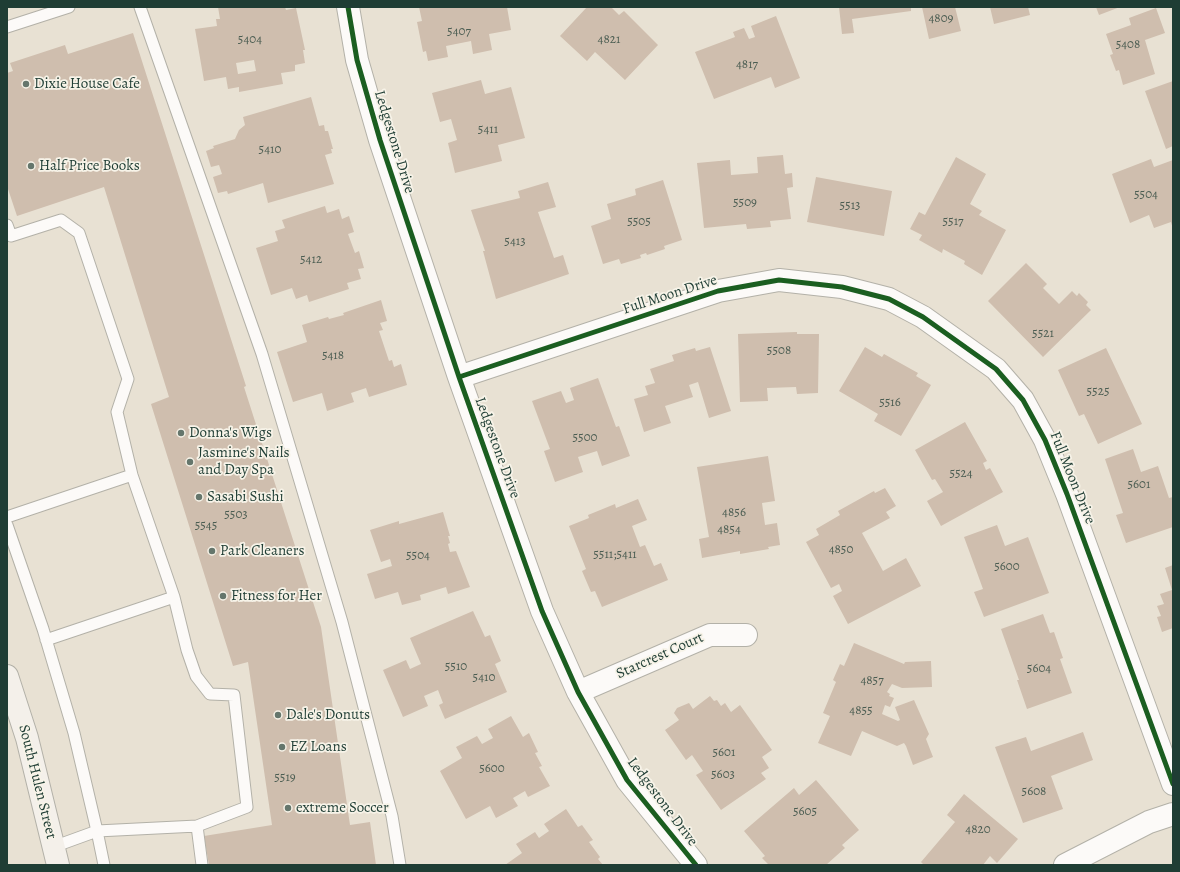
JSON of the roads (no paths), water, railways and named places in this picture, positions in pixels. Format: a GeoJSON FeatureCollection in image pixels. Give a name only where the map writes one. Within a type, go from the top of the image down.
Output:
{"type":"FeatureCollection","features":[{"type":"Feature","properties":{"kind":"main road","name":"South Hulen Street"},"geometry":{"type":"LineString","coordinates":[[7,676],[27,738],[56,856]]}},
{"type":"Feature","properties":{"kind":"street","name":"Ledgestone Drive"},"geometry":{"type":"LineString","coordinates":[[348,7],[357,60],[380,140],[459,377],[542,611],[578,692],[627,780],[696,865]]}},
{"type":"Feature","properties":{"kind":"street","name":"Full Moon Drive"},"geometry":{"type":"LineString","coordinates":[[459,377],[718,291],[779,280],[842,287],[889,299],[923,317],[996,370],[1023,400],[1045,440],[1067,494],[1173,784]]}},
{"type":"Feature","properties":{"kind":"street","name":"Starcrest Court"},"geometry":{"type":"LineString","coordinates":[[578,692],[710,634],[746,635]]}},
{"type":"Feature","properties":{"kind":"street"},"geometry":{"type":"LineString","coordinates":[[1066,865],[1150,822],[1173,814]]}},
{"type":"Feature","properties":{"kind":"lane"},"geometry":{"type":"LineString","coordinates":[[7,27],[69,7]]}},
{"type":"Feature","properties":{"kind":"lane"},"geometry":{"type":"LineString","coordinates":[[140,7],[264,362],[342,622],[392,816],[400,865]]}},
{"type":"Feature","properties":{"kind":"lane"},"geometry":{"type":"LineString","coordinates":[[7,224],[9,237],[61,220],[79,233],[128,379],[117,412],[132,475],[174,597],[187,650],[196,676],[210,694],[234,695],[247,807],[197,826],[97,831],[56,856]]}},
{"type":"Feature","properties":{"kind":"lane"},"geometry":{"type":"LineString","coordinates":[[7,517],[132,475]]}},
{"type":"Feature","properties":{"kind":"lane"},"geometry":{"type":"LineString","coordinates":[[7,525],[46,640],[74,733],[104,865]]}},
{"type":"Feature","properties":{"kind":"lane"},"geometry":{"type":"LineString","coordinates":[[46,640],[174,597]]}},
{"type":"Feature","properties":{"kind":"lane"},"geometry":{"type":"LineString","coordinates":[[197,826],[202,865]]}},
{"type":"Feature","properties":{"kind":"place","name":"Dixie House Cafe"},"geometry":{"type":"Point","coordinates":[26,84]}},
{"type":"Feature","properties":{"kind":"place","name":"Half Price Books"},"geometry":{"type":"Point","coordinates":[31,166]}},
{"type":"Feature","properties":{"kind":"place","name":"Donna's Wigs"},"geometry":{"type":"Point","coordinates":[181,433]}},
{"type":"Feature","properties":{"kind":"place","name":"Jasmine's Nails and Day Spa"},"geometry":{"type":"Point","coordinates":[190,462]}},
{"type":"Feature","properties":{"kind":"place","name":"Sasabi Sushi"},"geometry":{"type":"Point","coordinates":[199,497]}},
{"type":"Feature","properties":{"kind":"place","name":"Park Cleaners"},"geometry":{"type":"Point","coordinates":[212,551]}},
{"type":"Feature","properties":{"kind":"place","name":"Fitness for Her"},"geometry":{"type":"Point","coordinates":[223,596]}},
{"type":"Feature","properties":{"kind":"place","name":"Dale's Donuts"},"geometry":{"type":"Point","coordinates":[278,715]}},
{"type":"Feature","properties":{"kind":"place","name":"EZ Loans"},"geometry":{"type":"Point","coordinates":[282,747]}},
{"type":"Feature","properties":{"kind":"place","name":"extreme Soccer"},"geometry":{"type":"Point","coordinates":[288,808]}}]}
